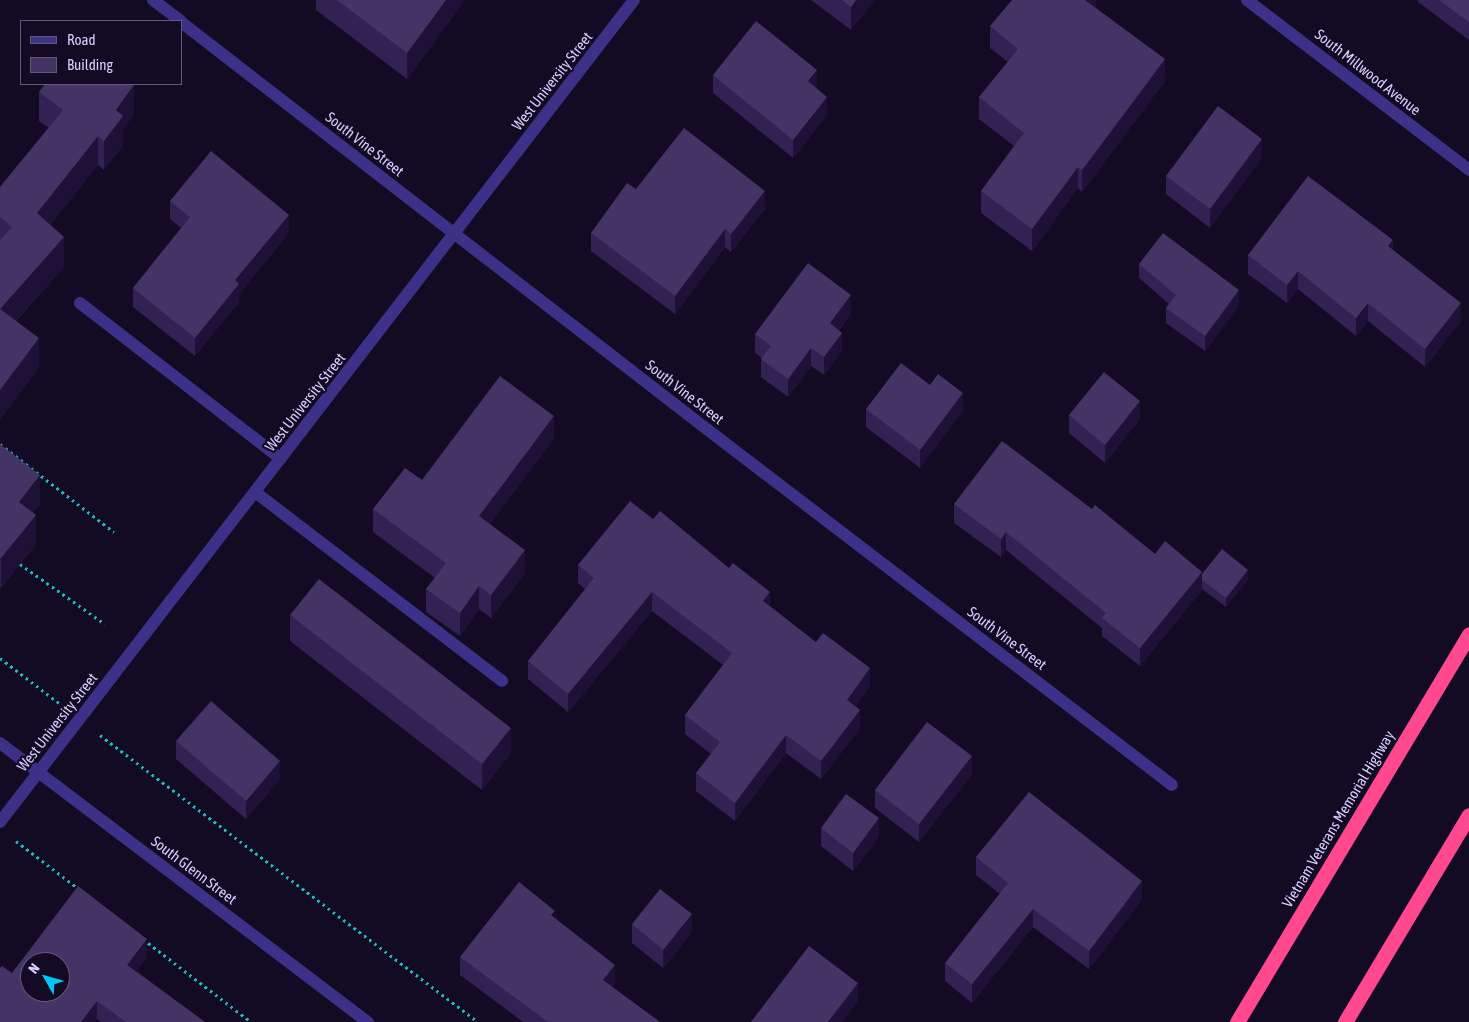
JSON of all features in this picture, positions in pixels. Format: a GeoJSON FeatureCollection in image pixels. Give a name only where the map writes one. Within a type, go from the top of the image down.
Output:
{"type":"FeatureCollection","features":[{"type":"Feature","properties":{"kind":"highway","name":"Vietnam Veterans Memorial Highway"},"geometry":{"type":"LineString","coordinates":[[1237,1022],[1469,634]]}},
{"type":"Feature","properties":{"kind":"highway"},"geometry":{"type":"LineString","coordinates":[[1345,1022],[1469,815]]}},
{"type":"Feature","properties":{"kind":"street","name":"South Vine Street"},"geometry":{"type":"LineString","coordinates":[[153,0],[180,20]]}},
{"type":"Feature","properties":{"kind":"street","name":"West University Street"},"geometry":{"type":"LineString","coordinates":[[0,822],[634,0]]}},
{"type":"Feature","properties":{"kind":"street","name":"South Millwood Avenue"},"geometry":{"type":"LineString","coordinates":[[1247,0],[1469,170]]}},
{"type":"Feature","properties":{"kind":"street","name":"South Vine Street"},"geometry":{"type":"LineString","coordinates":[[182,22],[1172,785]]}},
{"type":"Feature","properties":{"kind":"street"},"geometry":{"type":"LineString","coordinates":[[80,304],[281,459]]}},
{"type":"Feature","properties":{"kind":"street"},"geometry":{"type":"LineString","coordinates":[[255,492],[502,681]]}},
{"type":"Feature","properties":{"kind":"street","name":"South Glenn Street"},"geometry":{"type":"LineString","coordinates":[[0,743],[368,1022]]}},
{"type":"Feature","properties":{"kind":"path"},"geometry":{"type":"LineString","coordinates":[[0,444],[114,532]]}},
{"type":"Feature","properties":{"kind":"path"},"geometry":{"type":"LineString","coordinates":[[20,564],[105,624]]}},
{"type":"Feature","properties":{"kind":"path"},"geometry":{"type":"LineString","coordinates":[[0,658],[478,1022]]}},
{"type":"Feature","properties":{"kind":"path"},"geometry":{"type":"LineString","coordinates":[[14,840],[84,893]]}},
{"type":"Feature","properties":{"kind":"path"},"geometry":{"type":"LineString","coordinates":[[137,934],[251,1022]]}},
{"type":"Feature","properties":{"kind":"building"},"geometry":{"type":"Polygon","coordinates":[[[337,0],[446,0],[407,53],[337,0]]]}},
{"type":"Feature","properties":{"kind":"building"},"geometry":{"type":"Polygon","coordinates":[[[842,0],[856,0],[851,7],[842,0]]]}},
{"type":"Feature","properties":{"kind":"building"},"geometry":{"type":"Polygon","coordinates":[[[1012,0],[1085,0],[1165,59],[1082,170],[1078,167],[1032,229],[981,191],[1024,133],[979,97],[1018,49],[990,26],[1012,0]]]}},
{"type":"Feature","properties":{"kind":"building"},"geometry":{"type":"Polygon","coordinates":[[[1439,0],[1469,0],[1469,22],[1439,0]]]}},
{"type":"Feature","properties":{"kind":"building"},"geometry":{"type":"Polygon","coordinates":[[[756,21],[817,70],[808,81],[827,97],[793,140],[713,75],[756,21]]]}},
{"type":"Feature","properties":{"kind":"building"},"geometry":{"type":"Polygon","coordinates":[[[44,85],[134,85],[116,110],[123,116],[104,141],[98,136],[37,213],[64,237],[0,309],[0,240],[12,227],[0,217],[0,187],[63,110],[39,92],[44,85]]]}},
{"type":"Feature","properties":{"kind":"building"},"geometry":{"type":"Polygon","coordinates":[[[1218,106],[1262,139],[1210,209],[1166,176],[1218,106]]]}},
{"type":"Feature","properties":{"kind":"building"},"geometry":{"type":"Polygon","coordinates":[[[684,128],[765,191],[731,234],[725,229],[675,296],[591,233],[627,183],[636,189],[684,128]]]}},
{"type":"Feature","properties":{"kind":"building"},"geometry":{"type":"Polygon","coordinates":[[[211,151],[289,215],[235,280],[239,284],[195,338],[133,288],[190,217],[170,201],[211,151]]]}},
{"type":"Feature","properties":{"kind":"building"},"geometry":{"type":"Polygon","coordinates":[[[1308,176],[1393,240],[1388,246],[1461,303],[1425,349],[1368,303],[1356,318],[1298,271],[1287,285],[1248,255],[1308,176]]]}},
{"type":"Feature","properties":{"kind":"building"},"geometry":{"type":"Polygon","coordinates":[[[1163,233],[1239,290],[1205,336],[1166,308],[1176,295],[1139,264],[1163,233]]]}},
{"type":"Feature","properties":{"kind":"building"},"geometry":{"type":"Polygon","coordinates":[[[808,263],[851,295],[830,323],[842,333],[824,357],[811,348],[788,379],[761,359],[771,346],[755,334],[808,263]]]}},
{"type":"Feature","properties":{"kind":"building"},"geometry":{"type":"Polygon","coordinates":[[[0,309],[39,338],[0,390],[0,309]]]}},
{"type":"Feature","properties":{"kind":"building"},"geometry":{"type":"Polygon","coordinates":[[[901,363],[930,385],[938,374],[963,393],[920,450],[866,409],[901,363]]]}},
{"type":"Feature","properties":{"kind":"building"},"geometry":{"type":"Polygon","coordinates":[[[1104,372],[1140,401],[1105,445],[1069,415],[1104,372]]]}},
{"type":"Feature","properties":{"kind":"building"},"geometry":{"type":"Polygon","coordinates":[[[500,376],[554,416],[479,516],[525,550],[491,595],[479,586],[460,613],[426,589],[446,563],[373,509],[405,468],[422,480],[500,376]]]}},
{"type":"Feature","properties":{"kind":"building"},"geometry":{"type":"Polygon","coordinates":[[[1002,441],[1092,509],[1095,505],[1155,554],[1165,541],[1202,572],[1140,648],[1102,618],[1106,613],[1006,532],[1001,539],[954,504],[1002,441]]]}},
{"type":"Feature","properties":{"kind":"building"},"geometry":{"type":"Polygon","coordinates":[[[0,444],[40,475],[19,502],[36,515],[1,558],[0,557],[0,444]]]}},
{"type":"Feature","properties":{"kind":"building"},"geometry":{"type":"Polygon","coordinates":[[[630,501],[653,519],[660,511],[729,568],[733,563],[770,592],[763,601],[816,642],[823,633],[870,668],[847,700],[860,710],[821,761],[786,735],[735,803],[696,773],[720,742],[685,715],[732,653],[652,592],[568,694],[528,661],[594,578],[578,565],[630,501]]]}},
{"type":"Feature","properties":{"kind":"building"},"geometry":{"type":"Polygon","coordinates":[[[1222,549],[1248,570],[1226,598],[1202,580],[1202,574],[1222,549]]]}},
{"type":"Feature","properties":{"kind":"building"},"geometry":{"type":"Polygon","coordinates":[[[319,579],[511,728],[482,764],[290,615],[319,579]]]}},
{"type":"Feature","properties":{"kind":"building"},"geometry":{"type":"Polygon","coordinates":[[[211,701],[280,761],[246,801],[176,741],[211,701]]]}},
{"type":"Feature","properties":{"kind":"building"},"geometry":{"type":"Polygon","coordinates":[[[927,722],[972,756],[919,824],[875,790],[927,722]]]}},
{"type":"Feature","properties":{"kind":"building"},"geometry":{"type":"Polygon","coordinates":[[[1029,792],[1142,881],[1089,951],[1033,909],[972,984],[945,963],[1008,883],[976,857],[1029,792]]]}},
{"type":"Feature","properties":{"kind":"building"},"geometry":{"type":"Polygon","coordinates":[[[846,794],[879,818],[853,853],[821,828],[846,794]]]}},
{"type":"Feature","properties":{"kind":"building"},"geometry":{"type":"Polygon","coordinates":[[[519,882],[555,911],[551,915],[615,965],[603,980],[660,1022],[548,1022],[460,957],[519,882]]]}},
{"type":"Feature","properties":{"kind":"building"},"geometry":{"type":"Polygon","coordinates":[[[78,886],[147,939],[127,965],[205,1022],[126,1022],[97,1001],[81,1022],[0,1022],[0,968],[2,966],[12,973],[20,962],[20,1002],[70,1002],[70,952],[28,952],[78,886]]]}},
{"type":"Feature","properties":{"kind":"building"},"geometry":{"type":"Polygon","coordinates":[[[660,889],[692,914],[663,950],[632,924],[660,889]]]}},
{"type":"Feature","properties":{"kind":"building"},"geometry":{"type":"Polygon","coordinates":[[[809,946],[858,983],[828,1022],[751,1022],[809,946]]]}}]}
